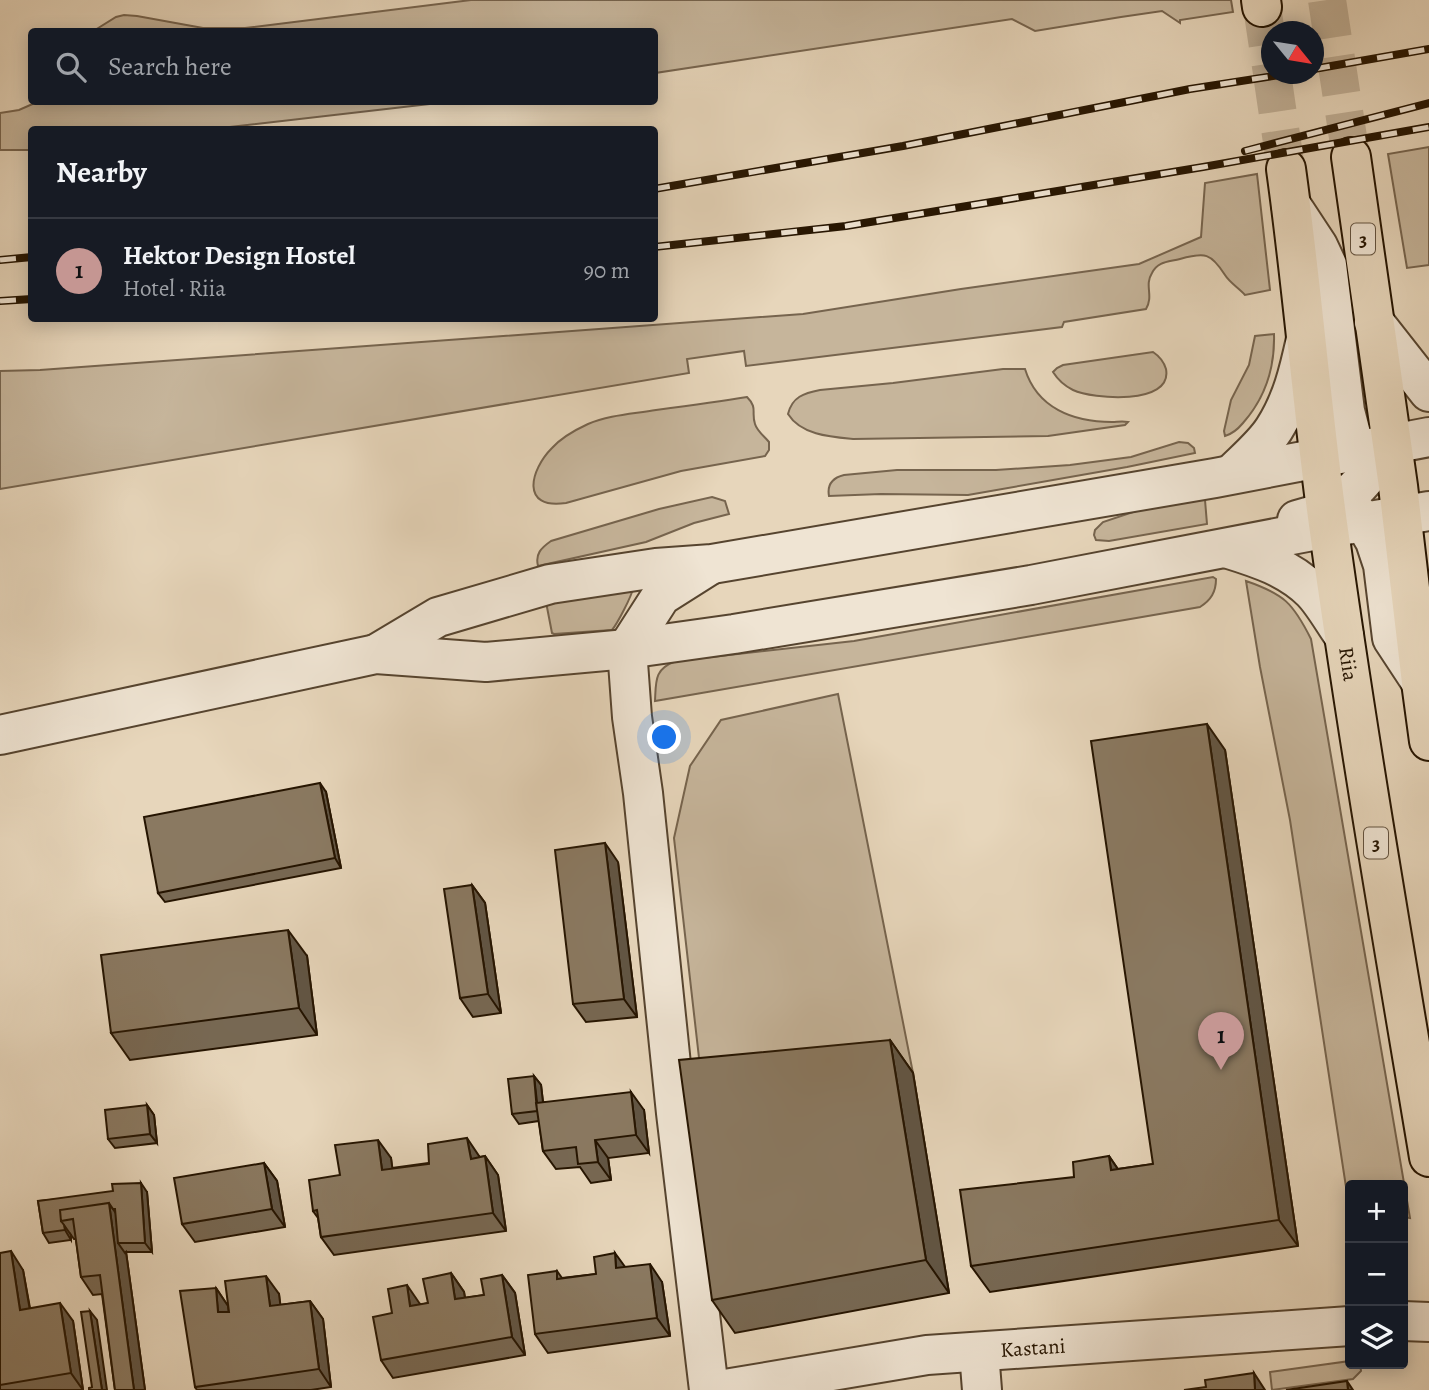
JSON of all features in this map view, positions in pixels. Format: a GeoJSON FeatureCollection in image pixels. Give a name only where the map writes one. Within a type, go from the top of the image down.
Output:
{"type":"FeatureCollection","features":[{"type":"Feature","properties":{"kind":"highway","name":"3"},"geometry":{"type":"LineString","coordinates":[[1351,157],[1374,321],[1401,471],[1429,741]]}},
{"type":"Feature","properties":{"kind":"highway","name":"Riia"},"geometry":{"type":"LineString","coordinates":[[1288,187],[1307,334],[1339,506],[1343,636],[1429,1157]]}},
{"type":"Feature","properties":{"kind":"street"},"geometry":{"type":"LineString","coordinates":[[1288,187],[1327,265],[1345,411],[1352,438],[1401,471]]}},
{"type":"Feature","properties":{"kind":"street"},"geometry":{"type":"LineString","coordinates":[[1374,321],[1429,392]]}},
{"type":"Feature","properties":{"kind":"street"},"geometry":{"type":"LineString","coordinates":[[1233,474],[1273,431],[1289,402],[1307,334]]}},
{"type":"Feature","properties":{"kind":"street"},"geometry":{"type":"LineString","coordinates":[[0,735],[376,653],[486,662],[627,649],[1031,585],[1227,548],[1339,506],[1401,471]]}},
{"type":"Feature","properties":{"kind":"street"},"geometry":{"type":"LineString","coordinates":[[1339,506],[1401,471]]}},
{"type":"Feature","properties":{"kind":"street"},"geometry":{"type":"LineString","coordinates":[[376,653],[439,617],[550,584],[656,568],[712,564],[1233,474],[1339,506],[1375,541],[1384,565],[1392,638],[1421,682]]}},
{"type":"Feature","properties":{"kind":"street"},"geometry":{"type":"LineString","coordinates":[[1227,548],[1261,559],[1293,576],[1312,591],[1343,636]]}},
{"type":"Feature","properties":{"kind":"street"},"geometry":{"type":"LineString","coordinates":[[709,1390],[676,1113],[643,793],[632,717],[627,649],[662,596],[712,564]]}},
{"type":"Feature","properties":{"kind":"street"},"geometry":{"type":"LineString","coordinates":[[1421,682],[1429,582]]}},
{"type":"Feature","properties":{"kind":"street"},"geometry":{"type":"LineString","coordinates":[[1408,1321],[1429,1322]]}},
{"type":"Feature","properties":{"kind":"street","name":"Kastani"},"geometry":{"type":"LineString","coordinates":[[719,1390],[927,1355],[1345,1326]]}},
{"type":"Feature","properties":{"kind":"street"},"geometry":{"type":"LineString","coordinates":[[979,1352],[982,1390]]}},
{"type":"Feature","properties":{"kind":"shaded area"},"geometry":{"type":"Polygon","coordinates":[[[471,0],[1231,0],[1233,12],[1180,20],[1180,23],[1162,11],[1035,31],[1012,19],[658,73],[658,28],[245,28],[471,0]]]}},
{"type":"Feature","properties":{"kind":"shaded area"},"geometry":{"type":"Polygon","coordinates":[[[137,16],[203,28],[98,28],[116,17],[137,16]]]}},
{"type":"Feature","properties":{"kind":"shaded area"},"geometry":{"type":"Polygon","coordinates":[[[30,105],[421,105],[238,126],[28,126],[28,150],[0,150],[0,113],[30,105]]]}},
{"type":"Feature","properties":{"kind":"shaded area"},"geometry":{"type":"Polygon","coordinates":[[[1429,147],[1429,265],[1407,268],[1388,154],[1429,147]]]}},
{"type":"Feature","properties":{"kind":"shaded area"},"geometry":{"type":"Polygon","coordinates":[[[1257,174],[1270,290],[1245,295],[1229,281],[1216,262],[1207,256],[1196,255],[1164,263],[1154,269],[1149,282],[1146,309],[1064,322],[1062,327],[746,366],[744,351],[687,359],[689,373],[0,489],[0,371],[803,314],[1139,264],[1201,237],[1205,183],[1257,174]]]}},
{"type":"Feature","properties":{"kind":"shaded area"},"geometry":{"type":"Polygon","coordinates":[[[1274,334],[1273,358],[1263,393],[1243,423],[1225,436],[1231,400],[1249,365],[1255,336],[1274,334]]]}},
{"type":"Feature","properties":{"kind":"shaded area"},"geometry":{"type":"Polygon","coordinates":[[[1153,352],[1165,366],[1165,381],[1157,389],[1145,394],[1113,397],[1083,393],[1067,387],[1053,372],[1063,365],[1153,352]]]}},
{"type":"Feature","properties":{"kind":"shaded area"},"geometry":{"type":"Polygon","coordinates":[[[1003,369],[1025,369],[1038,394],[1070,416],[1128,422],[1125,425],[1048,436],[853,439],[808,431],[788,414],[796,400],[814,391],[1003,369]]]}},
{"type":"Feature","properties":{"kind":"shaded area"},"geometry":{"type":"Polygon","coordinates":[[[747,397],[753,407],[756,427],[769,442],[769,450],[765,456],[681,471],[566,503],[551,504],[541,500],[536,494],[535,477],[544,457],[564,438],[588,424],[621,415],[747,397]]]}},
{"type":"Feature","properties":{"kind":"shaded area"},"geometry":{"type":"Polygon","coordinates":[[[1179,442],[1188,443],[1195,453],[968,495],[829,496],[831,483],[844,475],[897,470],[996,470],[1070,465],[1131,457],[1179,442]]]}},
{"type":"Feature","properties":{"kind":"shaded area"},"geometry":{"type":"Polygon","coordinates":[[[712,497],[725,501],[729,514],[694,523],[646,542],[538,566],[537,558],[540,552],[551,541],[659,509],[712,497]]]}},
{"type":"Feature","properties":{"kind":"shaded area"},"geometry":{"type":"Polygon","coordinates":[[[1203,498],[1207,524],[1109,541],[1096,540],[1094,535],[1103,522],[1142,509],[1203,498]]]}},
{"type":"Feature","properties":{"kind":"shaded area"},"geometry":{"type":"Polygon","coordinates":[[[1213,577],[1216,579],[1214,592],[1200,607],[655,701],[656,682],[660,672],[676,661],[854,641],[1213,577]]]}},
{"type":"Feature","properties":{"kind":"shaded area"},"geometry":{"type":"Polygon","coordinates":[[[1246,581],[1270,590],[1286,601],[1311,639],[1404,1180],[1345,1180],[1290,820],[1246,581]]]}},
{"type":"Feature","properties":{"kind":"shaded area"},"geometry":{"type":"Polygon","coordinates":[[[633,588],[612,630],[552,633],[546,602],[633,588]]]}},
{"type":"Feature","properties":{"kind":"shaded area"},"geometry":{"type":"Polygon","coordinates":[[[838,694],[913,1073],[703,1093],[674,838],[690,766],[721,720],[838,694]]]}},
{"type":"Feature","properties":{"kind":"shaded area"},"geometry":{"type":"Polygon","coordinates":[[[1345,1362],[1345,1369],[1361,1371],[1353,1379],[1272,1390],[1270,1372],[1345,1362]]]}},
{"type":"Feature","properties":{"kind":"building"},"geometry":{"type":"Polygon","coordinates":[[[1207,724],[1279,1220],[971,1266],[960,1190],[1074,1177],[1073,1162],[1109,1156],[1111,1170],[1153,1164],[1091,741],[1207,724]]]}},
{"type":"Feature","properties":{"kind":"building"},"geometry":{"type":"Polygon","coordinates":[[[320,783],[335,858],[158,893],[144,817],[320,783]]]}},
{"type":"Feature","properties":{"kind":"building"},"geometry":{"type":"Polygon","coordinates":[[[605,843],[624,999],[573,1004],[555,850],[605,843]]]}},
{"type":"Feature","properties":{"kind":"building"},"geometry":{"type":"Polygon","coordinates":[[[472,885],[488,994],[460,998],[444,889],[472,885]]]}},
{"type":"Feature","properties":{"kind":"building"},"geometry":{"type":"Polygon","coordinates":[[[288,930],[299,1008],[111,1033],[101,955],[288,930]]]}},
{"type":"Feature","properties":{"kind":"building"},"geometry":{"type":"Polygon","coordinates":[[[890,1040],[926,1260],[712,1300],[679,1060],[890,1040]]]}},
{"type":"Feature","properties":{"kind":"building"},"geometry":{"type":"Polygon","coordinates":[[[534,1076],[537,1111],[512,1114],[508,1079],[534,1076]]]}},
{"type":"Feature","properties":{"kind":"building"},"geometry":{"type":"Polygon","coordinates":[[[631,1092],[636,1135],[595,1140],[598,1162],[578,1164],[576,1147],[543,1151],[536,1103],[631,1092]]]}},
{"type":"Feature","properties":{"kind":"building"},"geometry":{"type":"Polygon","coordinates":[[[147,1105],[150,1134],[108,1139],[105,1110],[147,1105]]]}},
{"type":"Feature","properties":{"kind":"building"},"geometry":{"type":"Polygon","coordinates":[[[467,1138],[471,1159],[485,1156],[493,1213],[321,1237],[317,1210],[313,1211],[309,1180],[340,1175],[335,1145],[378,1140],[382,1170],[429,1164],[428,1144],[467,1138]]]}},
{"type":"Feature","properties":{"kind":"building"},"geometry":{"type":"Polygon","coordinates":[[[264,1163],[272,1209],[182,1224],[174,1178],[264,1163]]]}},
{"type":"Feature","properties":{"kind":"building"},"geometry":{"type":"Polygon","coordinates":[[[141,1183],[145,1243],[118,1243],[115,1209],[109,1203],[60,1210],[65,1230],[43,1233],[38,1201],[113,1191],[112,1184],[141,1183]]]}},
{"type":"Feature","properties":{"kind":"building"},"geometry":{"type":"Polygon","coordinates":[[[109,1203],[134,1390],[115,1390],[100,1275],[81,1277],[73,1219],[61,1221],[60,1210],[109,1203]]]}},
{"type":"Feature","properties":{"kind":"building"},"geometry":{"type":"Polygon","coordinates":[[[11,1251],[20,1310],[60,1303],[71,1373],[0,1385],[0,1253],[11,1251]]]}},
{"type":"Feature","properties":{"kind":"building"},"geometry":{"type":"Polygon","coordinates":[[[615,1253],[616,1268],[650,1264],[657,1318],[535,1334],[528,1275],[557,1271],[557,1279],[596,1274],[594,1257],[615,1253]]]}},
{"type":"Feature","properties":{"kind":"building"},"geometry":{"type":"Polygon","coordinates":[[[451,1273],[455,1299],[484,1295],[481,1279],[502,1275],[512,1337],[381,1360],[373,1317],[392,1313],[388,1289],[407,1285],[410,1306],[428,1303],[423,1279],[451,1273]]]}},
{"type":"Feature","properties":{"kind":"building"},"geometry":{"type":"Polygon","coordinates":[[[266,1276],[270,1306],[310,1301],[319,1369],[195,1387],[180,1291],[216,1288],[218,1312],[229,1312],[225,1281],[266,1276]]]}},
{"type":"Feature","properties":{"kind":"building"},"geometry":{"type":"Polygon","coordinates":[[[90,1311],[102,1390],[89,1390],[92,1387],[81,1312],[90,1311]]]}},
{"type":"Feature","properties":{"kind":"building"},"geometry":{"type":"Polygon","coordinates":[[[1254,1373],[1255,1390],[1184,1390],[1206,1387],[1205,1380],[1254,1373]]]}},
{"type":"Feature","properties":{"kind":"building"},"geometry":{"type":"Polygon","coordinates":[[[1347,1381],[1348,1390],[1286,1390],[1347,1381]]]}},
{"type":"Feature","properties":{"kind":"tunnel"},"geometry":{"type":"LineString","coordinates":[[1327,0],[1351,157]]}},
{"type":"Feature","properties":{"kind":"tunnel"},"geometry":{"type":"LineString","coordinates":[[1262,7],[1264,21]]}},
{"type":"Feature","properties":{"kind":"tunnel"},"geometry":{"type":"LineString","coordinates":[[1273,84],[1286,169]]}},
{"type":"Feature","properties":{"kind":"railway"},"geometry":{"type":"LineString","coordinates":[[1324,67],[1429,49]]}},
{"type":"Feature","properties":{"kind":"railway"},"geometry":{"type":"LineString","coordinates":[[658,188],[903,146],[1190,89],[1261,78]]}},
{"type":"Feature","properties":{"kind":"railway"},"geometry":{"type":"LineString","coordinates":[[1245,151],[1429,103]]}},
{"type":"Feature","properties":{"kind":"railway"},"geometry":{"type":"LineString","coordinates":[[658,247],[846,226],[1429,127]]}},
{"type":"Feature","properties":{"kind":"railway"},"geometry":{"type":"LineString","coordinates":[[0,260],[28,257]]}},
{"type":"Feature","properties":{"kind":"railway"},"geometry":{"type":"LineString","coordinates":[[0,301],[28,299]]}},
{"type":"Feature","properties":{"kind":"place","name":"Hektor Design Hostel"},"geometry":{"type":"Point","coordinates":[1221,1070]}}]}
